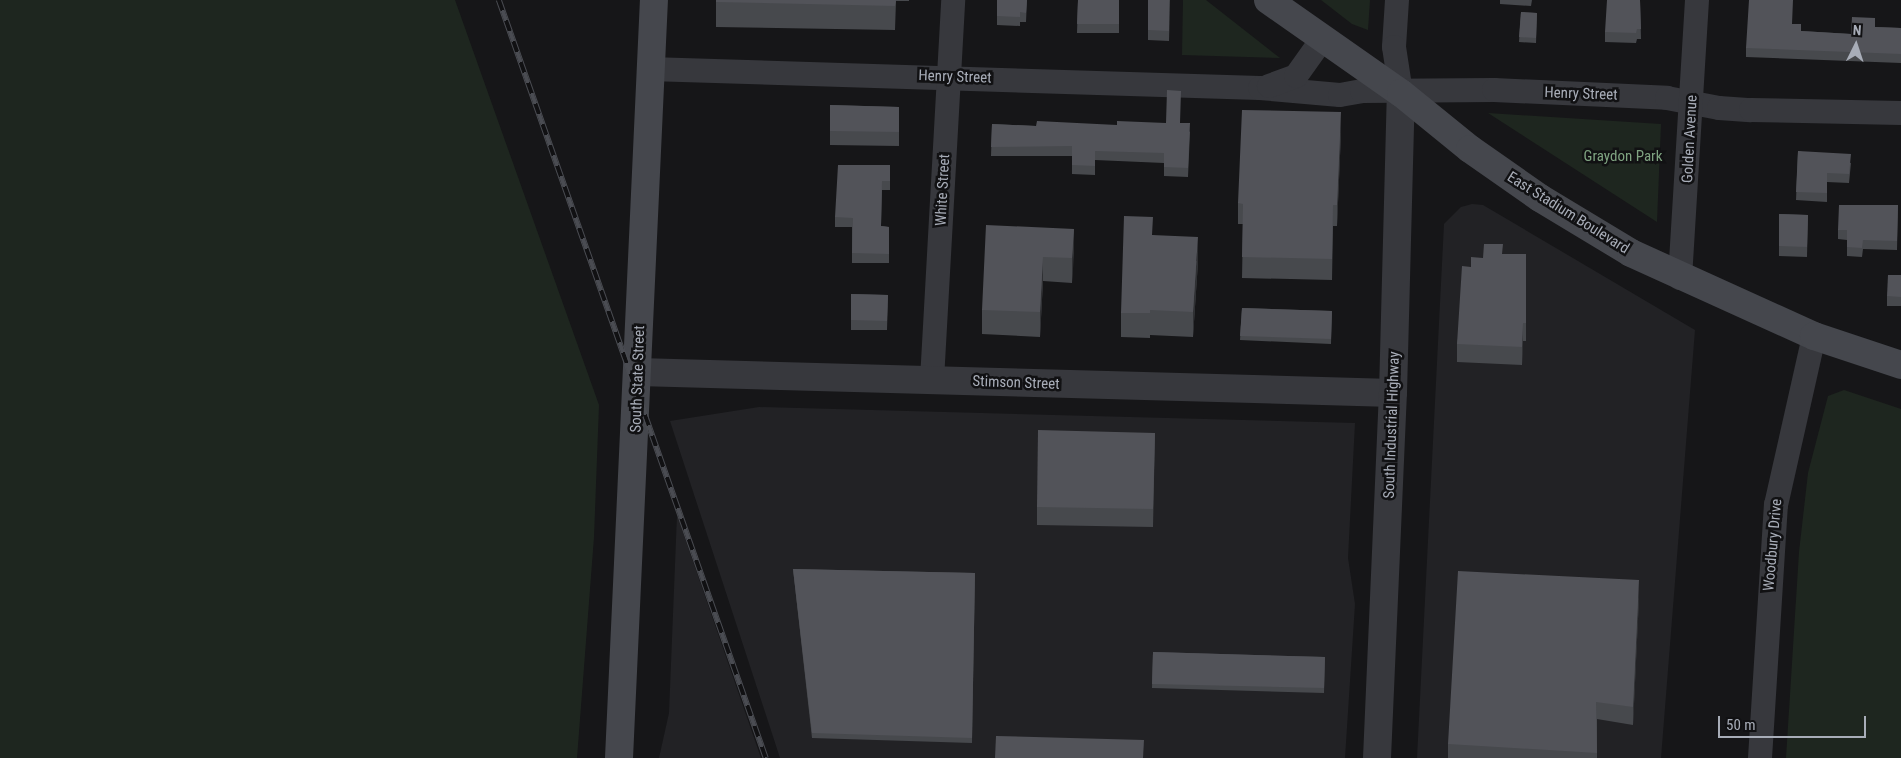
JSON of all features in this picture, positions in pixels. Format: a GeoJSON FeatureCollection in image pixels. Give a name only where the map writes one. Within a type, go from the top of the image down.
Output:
{"type":"FeatureCollection","features":[{"type":"Feature","properties":{"kind":"main road","name":"South State Street"},"geometry":{"type":"LineString","coordinates":[[619,758],[638,372],[649,69],[654,0]]}},
{"type":"Feature","properties":{"kind":"main road","name":"East Stadium Boulevard"},"geometry":{"type":"LineString","coordinates":[[1268,0],[1401,92],[1463,144],[1540,198],[1680,278],[1814,336],[1901,365]]}},
{"type":"Feature","properties":{"kind":"street","name":"White Street"},"geometry":{"type":"LineString","coordinates":[[932,380],[953,0]]}},
{"type":"Feature","properties":{"kind":"street"},"geometry":{"type":"LineString","coordinates":[[1397,0],[1394,47],[1401,92]]}},
{"type":"Feature","properties":{"kind":"street","name":"Golden Avenue"},"geometry":{"type":"LineString","coordinates":[[1680,278],[1697,0]]}},
{"type":"Feature","properties":{"kind":"street","name":"Henry Street"},"geometry":{"type":"LineString","coordinates":[[1260,88],[1296,76],[1323,38]]}},
{"type":"Feature","properties":{"kind":"street","name":"Henry Street"},"geometry":{"type":"LineString","coordinates":[[649,69],[1260,88],[1340,95],[1362,91],[1494,90],[1667,98],[1751,110],[1901,114]]}},
{"type":"Feature","properties":{"kind":"street","name":"South Industrial Highway"},"geometry":{"type":"LineString","coordinates":[[1377,758],[1393,392],[1401,92]]}},
{"type":"Feature","properties":{"kind":"street","name":"Woodbury Drive"},"geometry":{"type":"LineString","coordinates":[[1760,758],[1776,505],[1814,336]]}},
{"type":"Feature","properties":{"kind":"street","name":"Stimson Street"},"geometry":{"type":"LineString","coordinates":[[638,372],[1393,392]]}},
{"type":"Feature","properties":{"kind":"shaded area"},"geometry":{"type":"Polygon","coordinates":[[[1472,204],[1483,205],[1695,330],[1661,758],[1417,758],[1444,224],[1461,207],[1472,204]]]}},
{"type":"Feature","properties":{"kind":"shaded area"},"geometry":{"type":"Polygon","coordinates":[[[759,407],[1355,423],[1348,558],[1355,604],[1345,758],[780,758],[670,421],[759,407]]]}},
{"type":"Feature","properties":{"kind":"shaded area"},"geometry":{"type":"Polygon","coordinates":[[[677,515],[761,758],[659,758],[669,713],[677,515]]]}},
{"type":"Feature","properties":{"kind":"green space"},"geometry":{"type":"Polygon","coordinates":[[[0,0],[455,0],[599,405],[594,537],[577,758],[0,758],[0,0]]]}},
{"type":"Feature","properties":{"kind":"green space"},"geometry":{"type":"Polygon","coordinates":[[[1183,0],[1206,0],[1280,58],[1182,55],[1183,0]]]}},
{"type":"Feature","properties":{"kind":"green space"},"geometry":{"type":"Polygon","coordinates":[[[1321,0],[1370,0],[1368,30],[1352,24],[1321,0]]]}},
{"type":"Feature","properties":{"kind":"green space","name":"Graydon Park"},"geometry":{"type":"Polygon","coordinates":[[[1488,113],[1661,124],[1657,222],[1488,113]]]}},
{"type":"Feature","properties":{"kind":"green space"},"geometry":{"type":"Polygon","coordinates":[[[1844,390],[1901,409],[1901,758],[1786,758],[1799,552],[1808,473],[1828,396],[1844,390]]]}},
{"type":"Feature","properties":{"kind":"building"},"geometry":{"type":"Polygon","coordinates":[[[716,0],[896,0],[895,6],[716,2],[716,0]]]}},
{"type":"Feature","properties":{"kind":"building"},"geometry":{"type":"Polygon","coordinates":[[[997,0],[1027,0],[1026,13],[1020,12],[1020,17],[997,16],[997,0]]]}},
{"type":"Feature","properties":{"kind":"building"},"geometry":{"type":"Polygon","coordinates":[[[1078,0],[1119,0],[1119,24],[1077,24],[1078,0]]]}},
{"type":"Feature","properties":{"kind":"building"},"geometry":{"type":"Polygon","coordinates":[[[1148,0],[1169,0],[1169,31],[1148,30],[1148,0]]]}},
{"type":"Feature","properties":{"kind":"building"},"geometry":{"type":"Polygon","coordinates":[[[1607,0],[1640,0],[1641,29],[1637,29],[1636,33],[1605,32],[1607,0]]]}},
{"type":"Feature","properties":{"kind":"building"},"geometry":{"type":"Polygon","coordinates":[[[1749,0],[1793,0],[1792,24],[1801,24],[1801,31],[1851,34],[1852,17],[1875,18],[1875,27],[1901,28],[1901,54],[1746,48],[1749,0]]]}},
{"type":"Feature","properties":{"kind":"building"},"geometry":{"type":"Polygon","coordinates":[[[1521,12],[1537,13],[1536,38],[1519,37],[1521,12]]]}},
{"type":"Feature","properties":{"kind":"building"},"geometry":{"type":"Polygon","coordinates":[[[1167,90],[1181,91],[1180,123],[1190,123],[1188,168],[1164,167],[1164,153],[1095,151],[1095,166],[1072,165],[1072,146],[991,147],[992,124],[1036,126],[1037,121],[1117,125],[1117,121],[1166,123],[1167,90]]]}},
{"type":"Feature","properties":{"kind":"building"},"geometry":{"type":"Polygon","coordinates":[[[830,105],[899,107],[899,132],[830,131],[830,105]]]}},
{"type":"Feature","properties":{"kind":"building"},"geometry":{"type":"Polygon","coordinates":[[[1242,110],[1341,112],[1337,205],[1333,205],[1332,259],[1242,257],[1243,204],[1238,203],[1242,110]]]}},
{"type":"Feature","properties":{"kind":"building"},"geometry":{"type":"Polygon","coordinates":[[[1798,151],[1851,154],[1849,174],[1827,173],[1827,193],[1796,192],[1798,151]]]}},
{"type":"Feature","properties":{"kind":"building"},"geometry":{"type":"Polygon","coordinates":[[[838,165],[890,165],[890,181],[882,181],[881,226],[889,227],[889,254],[852,253],[853,218],[835,217],[838,165]]]}},
{"type":"Feature","properties":{"kind":"building"},"geometry":{"type":"Polygon","coordinates":[[[1839,205],[1898,205],[1897,241],[1863,240],[1862,248],[1847,247],[1847,230],[1838,230],[1839,205]]]}},
{"type":"Feature","properties":{"kind":"building"},"geometry":{"type":"Polygon","coordinates":[[[1779,214],[1808,215],[1807,247],[1779,246],[1779,214]]]}},
{"type":"Feature","properties":{"kind":"building"},"geometry":{"type":"Polygon","coordinates":[[[1124,216],[1153,217],[1152,235],[1198,237],[1193,312],[1150,310],[1150,313],[1121,313],[1124,216]]]}},
{"type":"Feature","properties":{"kind":"building"},"geometry":{"type":"Polygon","coordinates":[[[986,225],[1074,229],[1072,258],[1043,257],[1040,312],[982,310],[986,225]]]}},
{"type":"Feature","properties":{"kind":"building"},"geometry":{"type":"Polygon","coordinates":[[[1484,244],[1503,244],[1502,254],[1526,254],[1526,323],[1523,323],[1522,347],[1457,344],[1462,266],[1471,267],[1471,257],[1483,258],[1484,244]]]}},
{"type":"Feature","properties":{"kind":"building"},"geometry":{"type":"Polygon","coordinates":[[[1888,275],[1901,275],[1901,297],[1887,296],[1888,275]]]}},
{"type":"Feature","properties":{"kind":"building"},"geometry":{"type":"Polygon","coordinates":[[[851,294],[888,295],[887,321],[851,320],[851,294]]]}},
{"type":"Feature","properties":{"kind":"building"},"geometry":{"type":"Polygon","coordinates":[[[1242,308],[1332,311],[1331,339],[1240,336],[1242,308]]]}},
{"type":"Feature","properties":{"kind":"building"},"geometry":{"type":"Polygon","coordinates":[[[1038,430],[1155,433],[1153,509],[1037,507],[1038,430]]]}},
{"type":"Feature","properties":{"kind":"building"},"geometry":{"type":"Polygon","coordinates":[[[793,569],[975,573],[972,738],[812,733],[793,569]]]}},
{"type":"Feature","properties":{"kind":"building"},"geometry":{"type":"Polygon","coordinates":[[[1458,571],[1639,580],[1633,707],[1596,702],[1597,753],[1448,744],[1458,571]]]}},
{"type":"Feature","properties":{"kind":"building"},"geometry":{"type":"Polygon","coordinates":[[[1153,652],[1325,657],[1324,688],[1152,684],[1153,652]]]}},
{"type":"Feature","properties":{"kind":"building"},"geometry":{"type":"Polygon","coordinates":[[[996,736],[1144,740],[1143,758],[995,758],[996,736]]]}},
{"type":"Feature","properties":{"kind":"railway"},"geometry":{"type":"LineString","coordinates":[[499,0],[766,758]]}}]}
